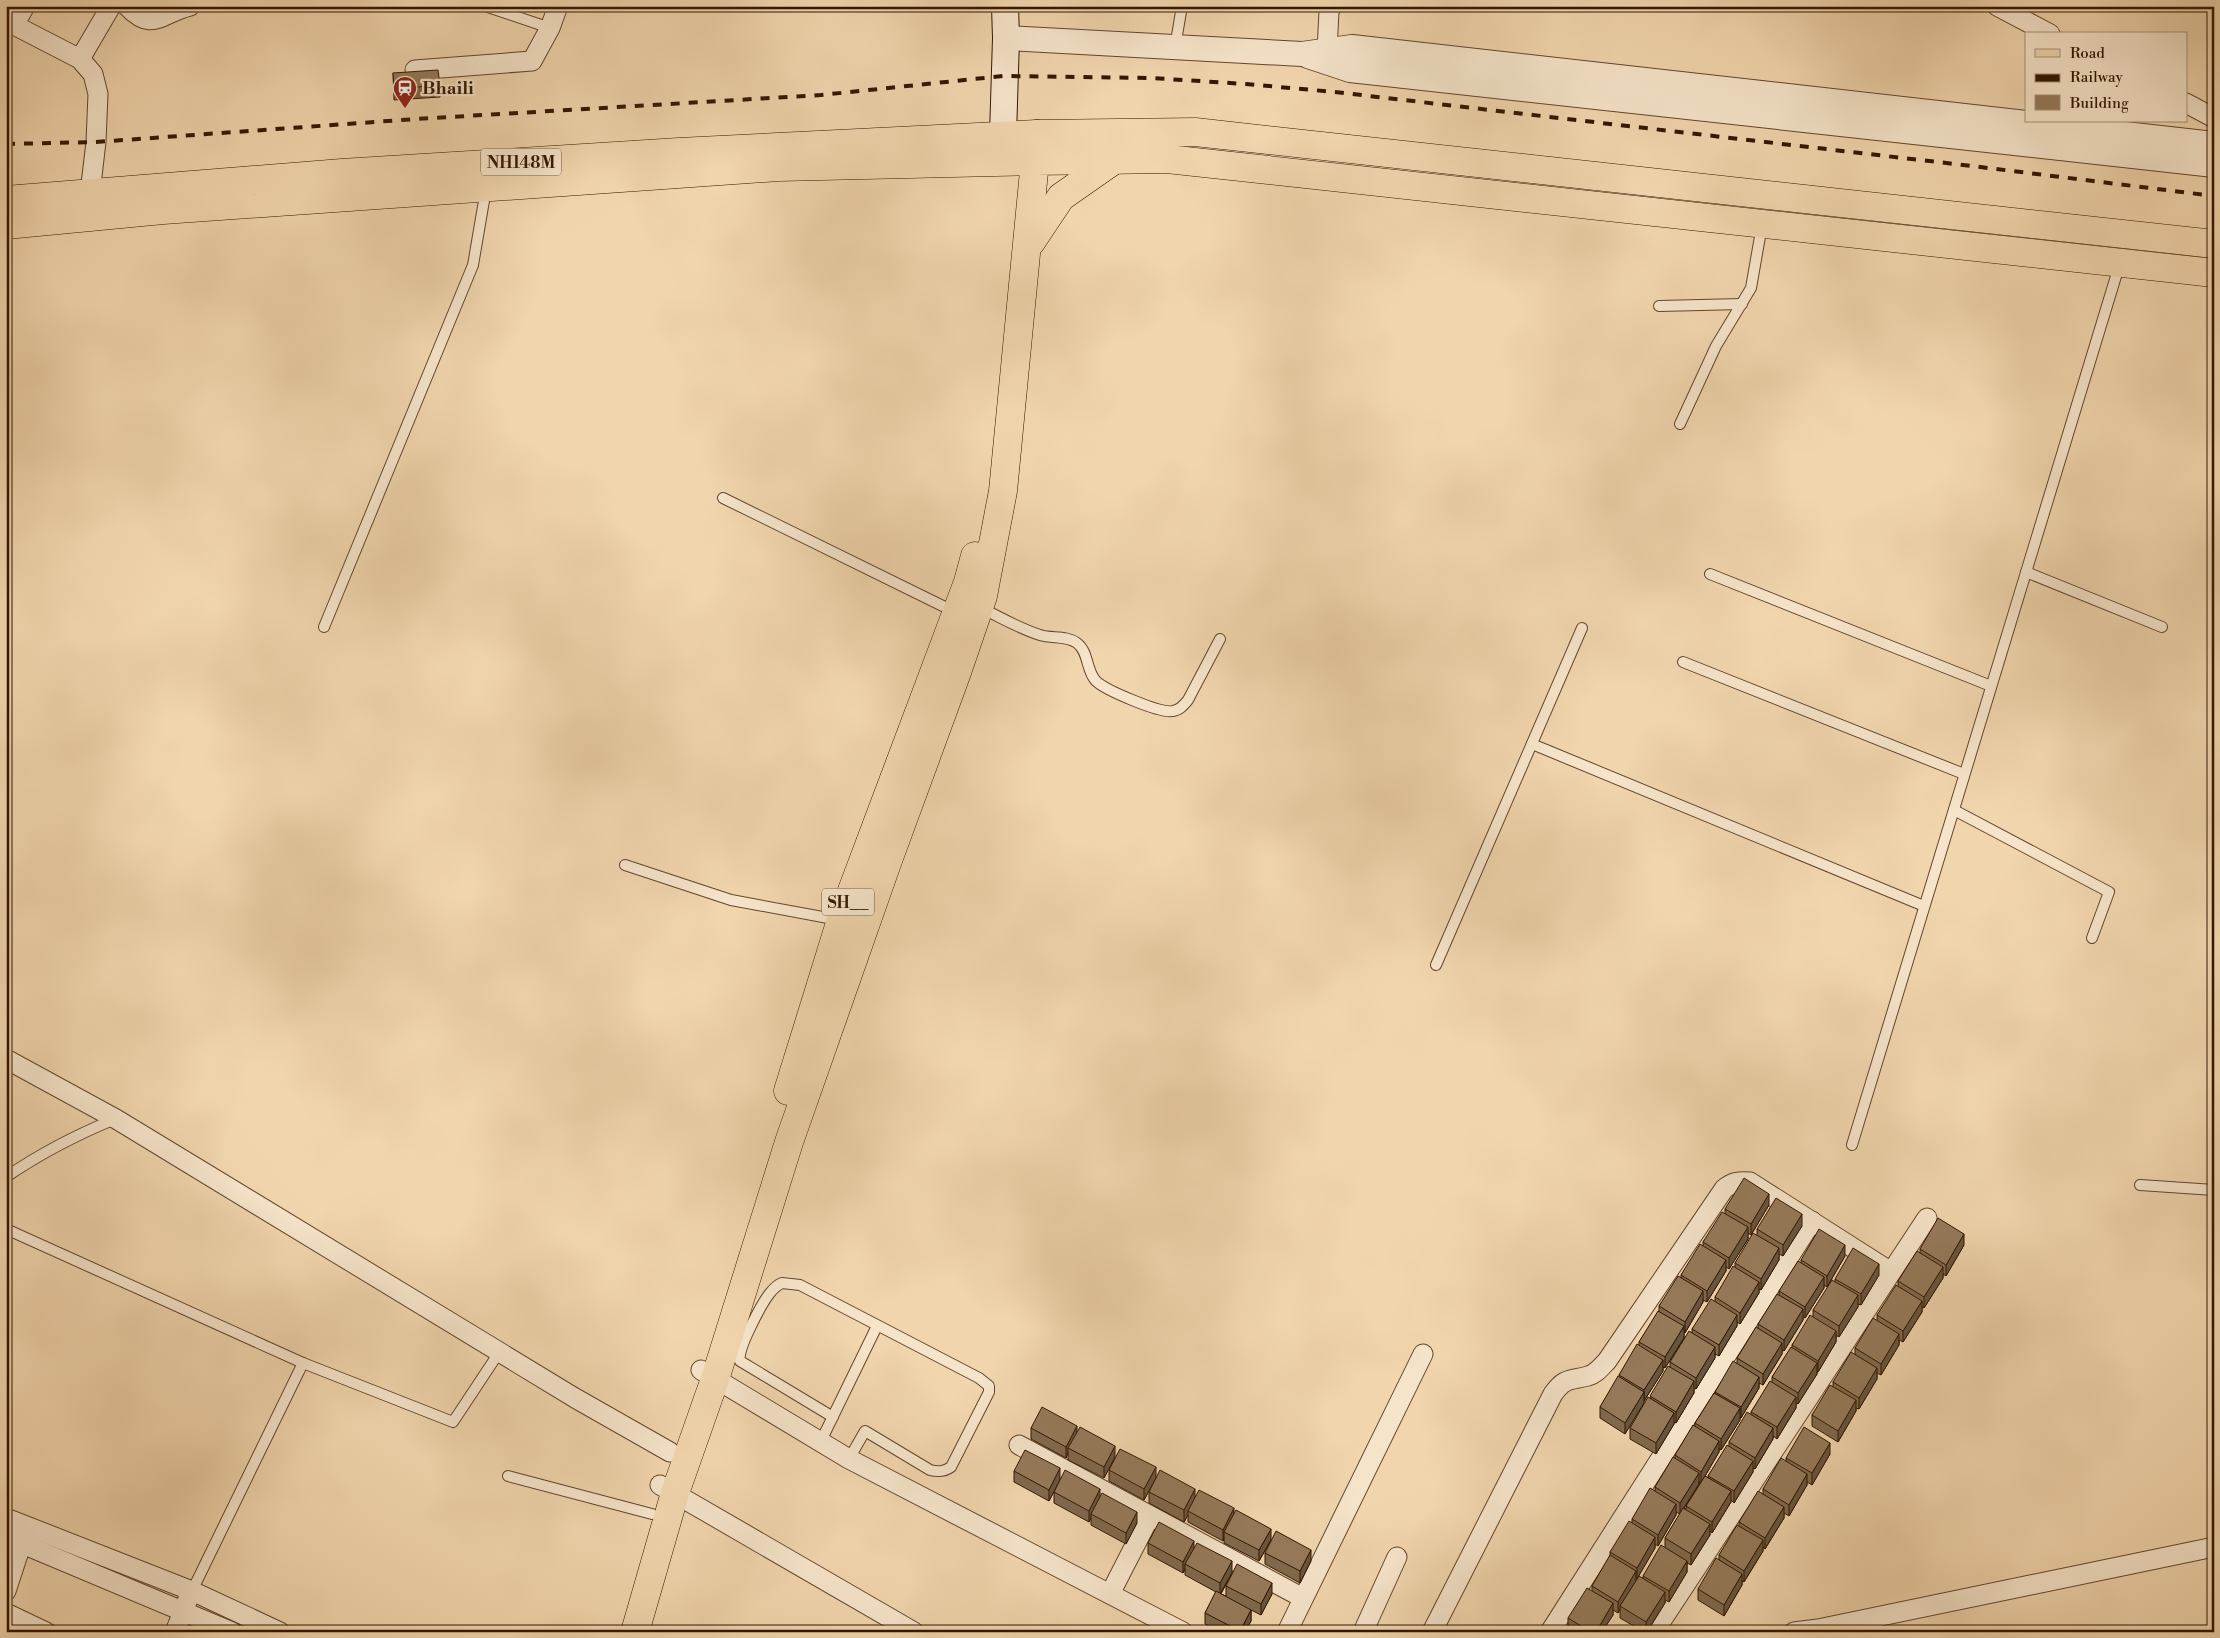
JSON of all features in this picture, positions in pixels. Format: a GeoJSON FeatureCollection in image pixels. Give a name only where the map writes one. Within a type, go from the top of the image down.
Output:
{"type":"FeatureCollection","features":[{"type":"Feature","properties":{"kind":"main road"},"geometry":{"type":"LineString","coordinates":[[1004,6],[1006,38],[1019,134],[1026,161],[1167,159],[2214,273]]}},
{"type":"Feature","properties":{"kind":"main road"},"geometry":{"type":"LineString","coordinates":[[1019,134],[1194,132],[2214,244]]}},
{"type":"Feature","properties":{"kind":"main road","name":"NH148M"},"geometry":{"type":"LineString","coordinates":[[6,200],[342,173],[679,152],[1019,134]]}},
{"type":"Feature","properties":{"kind":"main road"},"geometry":{"type":"LineString","coordinates":[[1027,248],[1051,209],[1061,197],[1114,160]]}},
{"type":"Feature","properties":{"kind":"main road","name":"NH148M"},"geometry":{"type":"LineString","coordinates":[[6,225],[163,210],[778,167],[1026,161]]}},
{"type":"Feature","properties":{"kind":"main road","name":"SH__"},"geometry":{"type":"LineString","coordinates":[[619,1632],[652,1514],[667,1489],[670,1452],[708,1375],[841,920],[1003,491],[1027,248],[1026,161]]}},
{"type":"Feature","properties":{"kind":"main road","name":"SH__"},"geometry":{"type":"LineString","coordinates":[[635,1632],[667,1489],[887,862],[975,557],[996,416],[1026,161]]}},
{"type":"Feature","properties":{"kind":"street"},"geometry":{"type":"LineString","coordinates":[[25,6],[10,23],[80,59],[93,74],[98,94],[96,142],[90,193]]}},
{"type":"Feature","properties":{"kind":"street"},"geometry":{"type":"LineString","coordinates":[[80,59],[111,6]]}},
{"type":"Feature","properties":{"kind":"street"},"geometry":{"type":"LineString","coordinates":[[127,6],[136,15],[149,21],[190,6]]}},
{"type":"Feature","properties":{"kind":"street"},"geometry":{"type":"LineString","coordinates":[[414,70],[532,61],[550,28],[558,6]]}},
{"type":"Feature","properties":{"kind":"street"},"geometry":{"type":"LineString","coordinates":[[1326,51],[1329,11],[1332,6]]}},
{"type":"Feature","properties":{"kind":"street"},"geometry":{"type":"LineString","coordinates":[[1997,6],[2046,32]]}},
{"type":"Feature","properties":{"kind":"street"},"geometry":{"type":"LineString","coordinates":[[1006,38],[1302,54],[1352,47],[2214,144]]}},
{"type":"Feature","properties":{"kind":"street"},"geometry":{"type":"LineString","coordinates":[[1302,54],[1350,70],[2214,165]]}},
{"type":"Feature","properties":{"kind":"street"},"geometry":{"type":"LineString","coordinates":[[2188,105],[2214,118]]}},
{"type":"Feature","properties":{"kind":"street"},"geometry":{"type":"LineString","coordinates":[[8,1065],[116,1118],[576,1398],[670,1452]]}},
{"type":"Feature","properties":{"kind":"street"},"geometry":{"type":"LineString","coordinates":[[1432,1632],[1553,1394],[1567,1380],[1589,1376],[1599,1370],[1607,1361],[1724,1189],[1730,1184],[1740,1181],[1750,1182],[1891,1272]]}},
{"type":"Feature","properties":{"kind":"street"},"geometry":{"type":"LineString","coordinates":[[1654,1632],[1927,1218]]}},
{"type":"Feature","properties":{"kind":"street"},"geometry":{"type":"LineString","coordinates":[[1550,1632],[1812,1221]]}},
{"type":"Feature","properties":{"kind":"street"},"geometry":{"type":"LineString","coordinates":[[1287,1632],[1423,1354]]}},
{"type":"Feature","properties":{"kind":"street"},"geometry":{"type":"LineString","coordinates":[[708,1375],[849,1459],[1183,1632]]}},
{"type":"Feature","properties":{"kind":"street"},"geometry":{"type":"LineString","coordinates":[[1019,1445],[1303,1598]]}},
{"type":"Feature","properties":{"kind":"street"},"geometry":{"type":"LineString","coordinates":[[667,1489],[914,1632]]}},
{"type":"Feature","properties":{"kind":"street"},"geometry":{"type":"LineString","coordinates":[[1110,1594],[1150,1516]]}},
{"type":"Feature","properties":{"kind":"street"},"geometry":{"type":"LineString","coordinates":[[6,1518],[18,1536],[232,1632]]}},
{"type":"Feature","properties":{"kind":"street"},"geometry":{"type":"LineString","coordinates":[[18,1536],[192,1591],[280,1632]]}},
{"type":"Feature","properties":{"kind":"street"},"geometry":{"type":"LineString","coordinates":[[6,1591],[18,1536]]}},
{"type":"Feature","properties":{"kind":"street"},"geometry":{"type":"LineString","coordinates":[[1809,1631],[2214,1547]]}},
{"type":"Feature","properties":{"kind":"street"},"geometry":{"type":"LineString","coordinates":[[1363,1632],[1397,1557]]}},
{"type":"Feature","properties":{"kind":"street"},"geometry":{"type":"LineString","coordinates":[[175,1632],[192,1591]]}},
{"type":"Feature","properties":{"kind":"street"},"geometry":{"type":"LineString","coordinates":[[6,1614],[46,1632]]}},
{"type":"Feature","properties":{"kind":"lane"},"geometry":{"type":"LineString","coordinates":[[485,6],[550,28]]}},
{"type":"Feature","properties":{"kind":"lane"},"geometry":{"type":"LineString","coordinates":[[1175,48],[1182,6]]}},
{"type":"Feature","properties":{"kind":"lane"},"geometry":{"type":"LineString","coordinates":[[324,627],[473,265],[486,187]]}},
{"type":"Feature","properties":{"kind":"lane"},"geometry":{"type":"LineString","coordinates":[[1680,424],[1716,346],[1752,288],[1762,224]]}},
{"type":"Feature","properties":{"kind":"lane"},"geometry":{"type":"LineString","coordinates":[[1852,1144],[2120,262]]}},
{"type":"Feature","properties":{"kind":"lane"},"geometry":{"type":"LineString","coordinates":[[1659,306],[1742,304]]}},
{"type":"Feature","properties":{"kind":"lane"},"geometry":{"type":"LineString","coordinates":[[723,498],[921,595],[1038,635],[1070,639],[1082,648],[1095,680],[1103,686],[1155,710],[1174,711],[1183,706],[1220,639]]}},
{"type":"Feature","properties":{"kind":"lane"},"geometry":{"type":"LineString","coordinates":[[2026,572],[2162,627]]}},
{"type":"Feature","properties":{"kind":"lane"},"geometry":{"type":"LineString","coordinates":[[1710,574],[1991,686]]}},
{"type":"Feature","properties":{"kind":"lane"},"geometry":{"type":"LineString","coordinates":[[1436,965],[1582,628]]}},
{"type":"Feature","properties":{"kind":"lane"},"geometry":{"type":"LineString","coordinates":[[1683,662],[1964,774]]}},
{"type":"Feature","properties":{"kind":"lane"},"geometry":{"type":"LineString","coordinates":[[1532,744],[1924,906]]}},
{"type":"Feature","properties":{"kind":"lane"},"geometry":{"type":"LineString","coordinates":[[1954,810],[2109,892],[2092,938]]}},
{"type":"Feature","properties":{"kind":"lane"},"geometry":{"type":"LineString","coordinates":[[625,865],[730,900],[841,920]]}},
{"type":"Feature","properties":{"kind":"lane"},"geometry":{"type":"LineString","coordinates":[[6,1177],[27,1162],[72,1136],[116,1118]]}},
{"type":"Feature","properties":{"kind":"lane"},"geometry":{"type":"LineString","coordinates":[[2140,1185],[2214,1190]]}},
{"type":"Feature","properties":{"kind":"lane"},"geometry":{"type":"LineString","coordinates":[[6,1229],[303,1363],[453,1422],[500,1351]]}},
{"type":"Feature","properties":{"kind":"lane"},"geometry":{"type":"LineString","coordinates":[[833,1417],[748,1367],[740,1360],[739,1355],[742,1346],[769,1294],[782,1283],[800,1285],[979,1378],[989,1386],[989,1392],[951,1467],[946,1470],[938,1472],[930,1470],[865,1431],[849,1459]]}},
{"type":"Feature","properties":{"kind":"lane"},"geometry":{"type":"LineString","coordinates":[[820,1443],[877,1326]]}},
{"type":"Feature","properties":{"kind":"lane"},"geometry":{"type":"LineString","coordinates":[[192,1591],[303,1363]]}},
{"type":"Feature","properties":{"kind":"lane"},"geometry":{"type":"LineString","coordinates":[[508,1476],[652,1514]]}},
{"type":"Feature","properties":{"kind":"building"},"geometry":{"type":"Polygon","coordinates":[[[438,70],[440,85],[394,89],[393,73],[438,70]]]}},
{"type":"Feature","properties":{"kind":"building"},"geometry":{"type":"Polygon","coordinates":[[[1744,1178],[1769,1194],[1751,1224],[1725,1209],[1744,1178]]]}},
{"type":"Feature","properties":{"kind":"building"},"geometry":{"type":"Polygon","coordinates":[[[1776,1198],[1802,1214],[1783,1245],[1757,1229],[1776,1198]]]}},
{"type":"Feature","properties":{"kind":"building"},"geometry":{"type":"Polygon","coordinates":[[[1722,1212],[1748,1227],[1729,1258],[1703,1242],[1722,1212]]]}},
{"type":"Feature","properties":{"kind":"building"},"geometry":{"type":"Polygon","coordinates":[[[1938,1218],[1964,1234],[1946,1265],[1920,1249],[1938,1218]]]}},
{"type":"Feature","properties":{"kind":"building"},"geometry":{"type":"Polygon","coordinates":[[[1819,1229],[1845,1245],[1827,1276],[1801,1260],[1819,1229]]]}},
{"type":"Feature","properties":{"kind":"building"},"geometry":{"type":"Polygon","coordinates":[[[1753,1233],[1779,1248],[1761,1279],[1735,1263],[1753,1233]]]}},
{"type":"Feature","properties":{"kind":"building"},"geometry":{"type":"Polygon","coordinates":[[[1700,1244],[1726,1260],[1707,1291],[1681,1275],[1700,1244]]]}},
{"type":"Feature","properties":{"kind":"building"},"geometry":{"type":"Polygon","coordinates":[[[1853,1248],[1879,1264],[1861,1294],[1835,1279],[1853,1248]]]}},
{"type":"Feature","properties":{"kind":"building"},"geometry":{"type":"Polygon","coordinates":[[[1917,1251],[1943,1267],[1924,1297],[1898,1281],[1917,1251]]]}},
{"type":"Feature","properties":{"kind":"building"},"geometry":{"type":"Polygon","coordinates":[[[1798,1261],[1824,1277],[1805,1307],[1779,1291],[1798,1261]]]}},
{"type":"Feature","properties":{"kind":"building"},"geometry":{"type":"Polygon","coordinates":[[[1733,1266],[1759,1282],[1740,1313],[1715,1297],[1733,1266]]]}},
{"type":"Feature","properties":{"kind":"building"},"geometry":{"type":"Polygon","coordinates":[[[1678,1276],[1703,1291],[1685,1322],[1659,1306],[1678,1276]]]}},
{"type":"Feature","properties":{"kind":"building"},"geometry":{"type":"Polygon","coordinates":[[[1832,1280],[1858,1295],[1839,1326],[1813,1310],[1832,1280]]]}},
{"type":"Feature","properties":{"kind":"building"},"geometry":{"type":"Polygon","coordinates":[[[1896,1285],[1922,1301],[1903,1331],[1877,1315],[1896,1285]]]}},
{"type":"Feature","properties":{"kind":"building"},"geometry":{"type":"Polygon","coordinates":[[[1777,1294],[1803,1309],[1784,1340],[1758,1324],[1777,1294]]]}},
{"type":"Feature","properties":{"kind":"building"},"geometry":{"type":"Polygon","coordinates":[[[1711,1299],[1737,1315],[1719,1345],[1692,1329],[1711,1299]]]}},
{"type":"Feature","properties":{"kind":"building"},"geometry":{"type":"Polygon","coordinates":[[[1658,1311],[1684,1326],[1665,1357],[1639,1342],[1658,1311]]]}},
{"type":"Feature","properties":{"kind":"building"},"geometry":{"type":"Polygon","coordinates":[[[1810,1315],[1836,1331],[1818,1361],[1792,1345],[1810,1315]]]}},
{"type":"Feature","properties":{"kind":"building"},"geometry":{"type":"Polygon","coordinates":[[[1873,1318],[1899,1334],[1881,1364],[1855,1348],[1873,1318]]]}},
{"type":"Feature","properties":{"kind":"building"},"geometry":{"type":"Polygon","coordinates":[[[1756,1327],[1782,1343],[1763,1374],[1737,1358],[1756,1327]]]}},
{"type":"Feature","properties":{"kind":"building"},"geometry":{"type":"Polygon","coordinates":[[[1689,1331],[1715,1347],[1696,1378],[1670,1362],[1689,1331]]]}},
{"type":"Feature","properties":{"kind":"building"},"geometry":{"type":"Polygon","coordinates":[[[1637,1344],[1663,1360],[1644,1390],[1619,1375],[1637,1344]]]}},
{"type":"Feature","properties":{"kind":"building"},"geometry":{"type":"Polygon","coordinates":[[[1791,1347],[1817,1363],[1798,1393],[1772,1377],[1791,1347]]]}},
{"type":"Feature","properties":{"kind":"building"},"geometry":{"type":"Polygon","coordinates":[[[1851,1352],[1877,1368],[1859,1398],[1833,1382],[1851,1352]]]}},
{"type":"Feature","properties":{"kind":"building"},"geometry":{"type":"Polygon","coordinates":[[[1733,1361],[1759,1377],[1741,1407],[1715,1392],[1733,1361]]]}},
{"type":"Feature","properties":{"kind":"building"},"geometry":{"type":"Polygon","coordinates":[[[1668,1366],[1694,1381],[1676,1412],[1650,1396],[1668,1366]]]}},
{"type":"Feature","properties":{"kind":"building"},"geometry":{"type":"Polygon","coordinates":[[[1618,1376],[1644,1392],[1625,1423],[1600,1407],[1618,1376]]]}},
{"type":"Feature","properties":{"kind":"building"},"geometry":{"type":"Polygon","coordinates":[[[1770,1381],[1796,1397],[1777,1427],[1751,1412],[1770,1381]]]}},
{"type":"Feature","properties":{"kind":"building"},"geometry":{"type":"Polygon","coordinates":[[[1830,1385],[1856,1400],[1838,1431],[1812,1415],[1830,1385]]]}},
{"type":"Feature","properties":{"kind":"building"},"geometry":{"type":"Polygon","coordinates":[[[1714,1393],[1740,1408],[1721,1439],[1695,1423],[1714,1393]]]}},
{"type":"Feature","properties":{"kind":"building"},"geometry":{"type":"Polygon","coordinates":[[[1648,1397],[1674,1413],[1656,1443],[1630,1428],[1648,1397]]]}},
{"type":"Feature","properties":{"kind":"building"},"geometry":{"type":"Polygon","coordinates":[[[1042,1407],[1077,1426],[1066,1447],[1031,1428],[1042,1407]]]}},
{"type":"Feature","properties":{"kind":"building"},"geometry":{"type":"Polygon","coordinates":[[[1747,1412],[1773,1428],[1755,1458],[1729,1442],[1747,1412]]]}},
{"type":"Feature","properties":{"kind":"building"},"geometry":{"type":"Polygon","coordinates":[[[1693,1425],[1719,1441],[1701,1472],[1675,1455],[1693,1425]]]}},
{"type":"Feature","properties":{"kind":"building"},"geometry":{"type":"Polygon","coordinates":[[[1080,1427],[1115,1446],[1104,1467],[1068,1448],[1080,1427]]]}},
{"type":"Feature","properties":{"kind":"building"},"geometry":{"type":"Polygon","coordinates":[[[1804,1427],[1830,1443],[1812,1473],[1786,1458],[1804,1427]]]}},
{"type":"Feature","properties":{"kind":"building"},"geometry":{"type":"Polygon","coordinates":[[[1727,1445],[1753,1461],[1734,1491],[1708,1476],[1727,1445]]]}},
{"type":"Feature","properties":{"kind":"building"},"geometry":{"type":"Polygon","coordinates":[[[1120,1449],[1156,1467],[1144,1489],[1109,1470],[1120,1449]]]}},
{"type":"Feature","properties":{"kind":"building"},"geometry":{"type":"Polygon","coordinates":[[[1025,1450],[1060,1468],[1049,1490],[1014,1471],[1025,1450]]]}},
{"type":"Feature","properties":{"kind":"building"},"geometry":{"type":"Polygon","coordinates":[[[1673,1457],[1699,1473],[1680,1503],[1655,1487],[1673,1457]]]}},
{"type":"Feature","properties":{"kind":"building"},"geometry":{"type":"Polygon","coordinates":[[[1781,1458],[1807,1474],[1789,1505],[1763,1489],[1781,1458]]]}},
{"type":"Feature","properties":{"kind":"building"},"geometry":{"type":"Polygon","coordinates":[[[1065,1470],[1100,1489],[1089,1511],[1054,1492],[1065,1470]]]}},
{"type":"Feature","properties":{"kind":"building"},"geometry":{"type":"Polygon","coordinates":[[[1160,1470],[1195,1489],[1184,1510],[1149,1492],[1160,1470]]]}},
{"type":"Feature","properties":{"kind":"building"},"geometry":{"type":"Polygon","coordinates":[[[1705,1476],[1731,1491],[1712,1522],[1686,1506],[1705,1476]]]}},
{"type":"Feature","properties":{"kind":"building"},"geometry":{"type":"Polygon","coordinates":[[[1650,1488],[1676,1504],[1658,1535],[1632,1519],[1650,1488]]]}},
{"type":"Feature","properties":{"kind":"building"},"geometry":{"type":"Polygon","coordinates":[[[1199,1490],[1234,1508],[1223,1530],[1188,1511],[1199,1490]]]}},
{"type":"Feature","properties":{"kind":"building"},"geometry":{"type":"Polygon","coordinates":[[[1758,1491],[1784,1507],[1765,1538],[1739,1522],[1758,1491]]]}},
{"type":"Feature","properties":{"kind":"building"},"geometry":{"type":"Polygon","coordinates":[[[1102,1493],[1137,1512],[1126,1533],[1091,1514],[1102,1493]]]}},
{"type":"Feature","properties":{"kind":"building"},"geometry":{"type":"Polygon","coordinates":[[[1683,1508],[1710,1524],[1691,1554],[1665,1538],[1683,1508]]]}},
{"type":"Feature","properties":{"kind":"building"},"geometry":{"type":"Polygon","coordinates":[[[1236,1510],[1271,1529],[1259,1550],[1224,1532],[1236,1510]]]}},
{"type":"Feature","properties":{"kind":"building"},"geometry":{"type":"Polygon","coordinates":[[[1629,1521],[1655,1537],[1637,1568],[1610,1552],[1629,1521]]]}},
{"type":"Feature","properties":{"kind":"building"},"geometry":{"type":"Polygon","coordinates":[[[1159,1522],[1194,1541],[1183,1562],[1148,1543],[1159,1522]]]}},
{"type":"Feature","properties":{"kind":"building"},"geometry":{"type":"Polygon","coordinates":[[[1737,1525],[1763,1540],[1744,1571],[1719,1555],[1737,1525]]]}},
{"type":"Feature","properties":{"kind":"building"},"geometry":{"type":"Polygon","coordinates":[[[1276,1531],[1311,1550],[1300,1571],[1265,1553],[1276,1531]]]}},
{"type":"Feature","properties":{"kind":"building"},"geometry":{"type":"Polygon","coordinates":[[[1197,1543],[1232,1561],[1220,1583],[1185,1564],[1197,1543]]]}},
{"type":"Feature","properties":{"kind":"building"},"geometry":{"type":"Polygon","coordinates":[[[1661,1545],[1687,1561],[1669,1591],[1643,1576],[1661,1545]]]}},
{"type":"Feature","properties":{"kind":"building"},"geometry":{"type":"Polygon","coordinates":[[[1610,1555],[1636,1571],[1618,1602],[1592,1586],[1610,1555]]]}},
{"type":"Feature","properties":{"kind":"building"},"geometry":{"type":"Polygon","coordinates":[[[1716,1558],[1742,1574],[1724,1605],[1698,1589],[1716,1558]]]}},
{"type":"Feature","properties":{"kind":"building"},"geometry":{"type":"Polygon","coordinates":[[[1237,1564],[1272,1583],[1261,1604],[1226,1586],[1237,1564]]]}},
{"type":"Feature","properties":{"kind":"building"},"geometry":{"type":"Polygon","coordinates":[[[1639,1576],[1665,1592],[1646,1622],[1620,1606],[1639,1576]]]}},
{"type":"Feature","properties":{"kind":"building"},"geometry":{"type":"Polygon","coordinates":[[[1587,1588],[1613,1603],[1596,1632],[1591,1632],[1568,1618],[1587,1588]]]}},
{"type":"Feature","properties":{"kind":"building"},"geometry":{"type":"Polygon","coordinates":[[[1216,1591],[1251,1610],[1240,1631],[1205,1613],[1216,1591]]]}},
{"type":"Feature","properties":{"kind":"railway"},"geometry":{"type":"LineString","coordinates":[[6,144],[96,142],[416,119],[821,95],[1003,76],[1151,78],[1335,92],[2214,196]]}},
{"type":"Feature","properties":{"kind":"place","name":"Bhaili"},"geometry":{"type":"Point","coordinates":[405,109]}}]}
